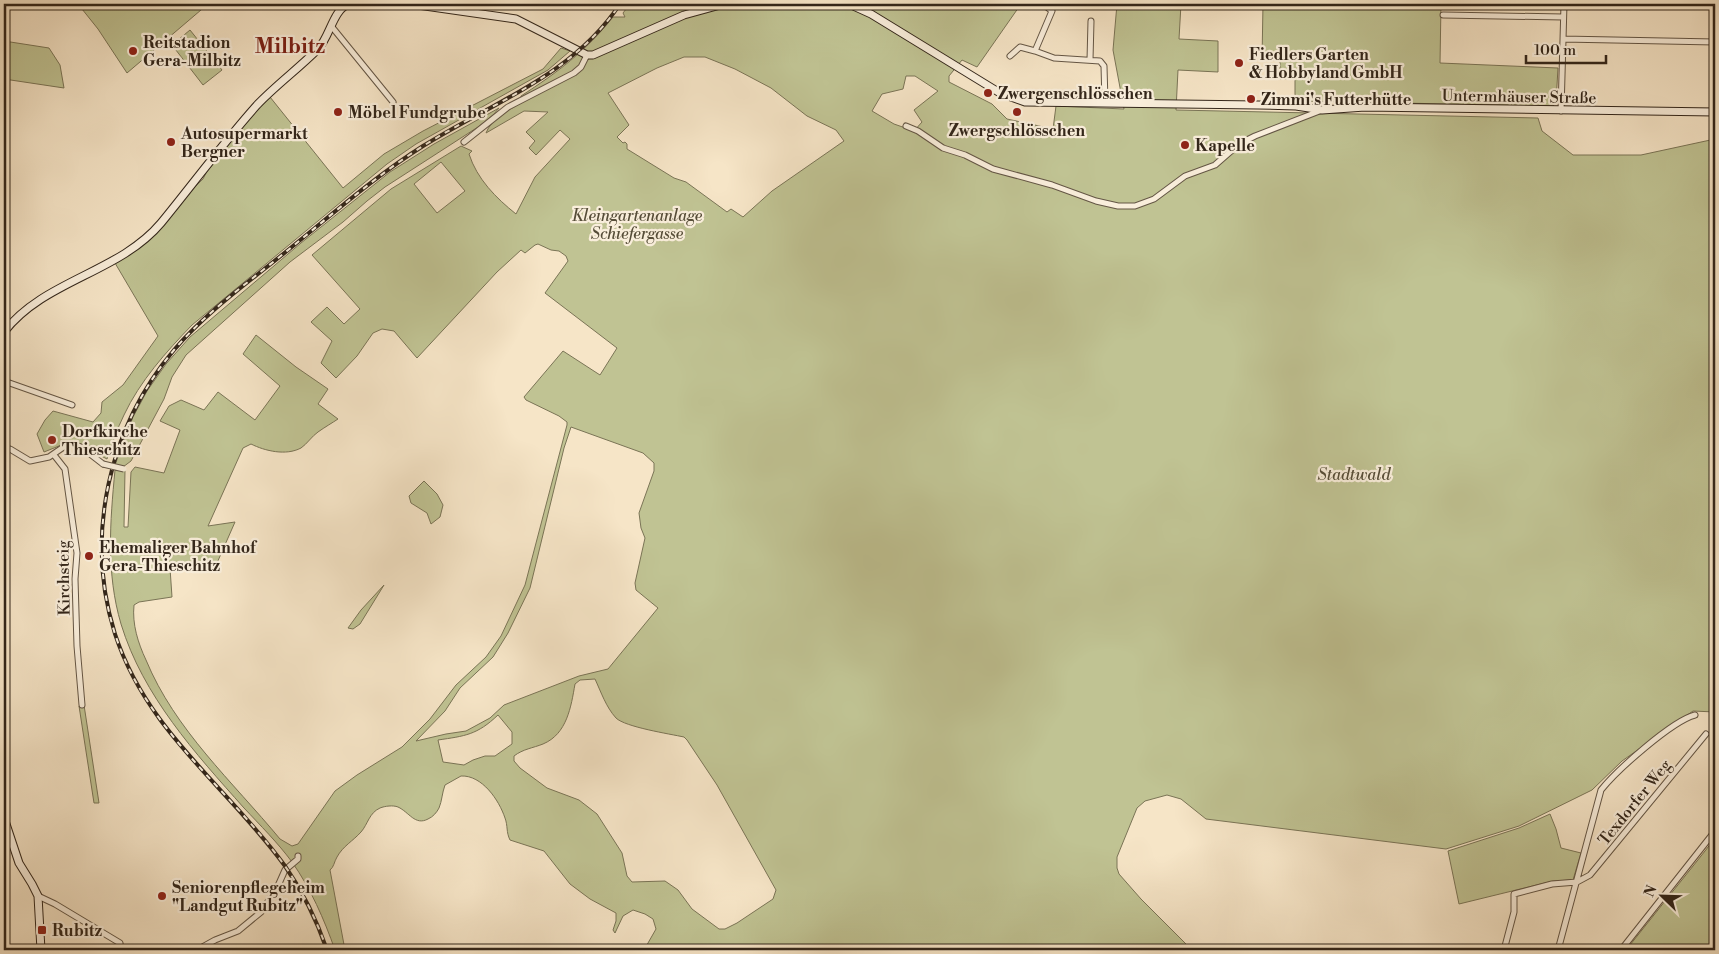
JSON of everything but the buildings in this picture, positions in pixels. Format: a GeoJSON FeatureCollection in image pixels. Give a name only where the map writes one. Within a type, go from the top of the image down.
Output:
{"type":"FeatureCollection","features":[{"type":"Feature","properties":{"kind":"main road"},"geometry":{"type":"LineString","coordinates":[[4,332],[25,309],[138,245],[159,225],[235,130],[281,81],[325,42],[338,11],[345,4]]}},
{"type":"Feature","properties":{"kind":"main road"},"geometry":{"type":"LineString","coordinates":[[411,4],[516,19],[588,55],[594,55],[684,15],[724,4]]}},
{"type":"Feature","properties":{"kind":"main road","name":"Untermhäuser Straße"},"geometry":{"type":"LineString","coordinates":[[849,4],[871,14],[1000,93],[1025,102],[1286,106],[1322,110],[1374,107],[1715,112]]}},
{"type":"Feature","properties":{"kind":"main road"},"geometry":{"type":"LineString","coordinates":[[4,818],[19,863],[38,896],[40,950]]}},
{"type":"Feature","properties":{"kind":"street"},"geometry":{"type":"LineString","coordinates":[[1036,51],[1054,10],[1043,4]]}},
{"type":"Feature","properties":{"kind":"street"},"geometry":{"type":"LineString","coordinates":[[1561,111],[1564,4]]}},
{"type":"Feature","properties":{"kind":"street"},"geometry":{"type":"LineString","coordinates":[[1443,15],[1563,17]]}},
{"type":"Feature","properties":{"kind":"street"},"geometry":{"type":"LineString","coordinates":[[1090,21],[1090,60]]}},
{"type":"Feature","properties":{"kind":"street"},"geometry":{"type":"LineString","coordinates":[[332,27],[394,102]]}},
{"type":"Feature","properties":{"kind":"street"},"geometry":{"type":"LineString","coordinates":[[1563,39],[1715,42]]}},
{"type":"Feature","properties":{"kind":"street"},"geometry":{"type":"LineString","coordinates":[[1010,56],[1020,47],[1054,58],[1100,61],[1104,66],[1104,102]]}},
{"type":"Feature","properties":{"kind":"street"},"geometry":{"type":"LineString","coordinates":[[464,142],[508,107],[574,73],[581,67],[588,55]]}},
{"type":"Feature","properties":{"kind":"street","name":"Untermhäuser Straße"},"geometry":{"type":"LineString","coordinates":[[906,126],[918,130],[943,148],[965,155],[993,169],[1052,185],[1096,201],[1118,206],[1135,206],[1154,199],[1185,176],[1215,165],[1239,144],[1254,136],[1322,110]]}},
{"type":"Feature","properties":{"kind":"street"},"geometry":{"type":"LineString","coordinates":[[4,381],[72,405]]}},
{"type":"Feature","properties":{"kind":"street"},"geometry":{"type":"LineString","coordinates":[[4,447],[30,461],[54,455],[65,446],[73,444],[81,447],[98,462],[124,469]]}},
{"type":"Feature","properties":{"kind":"street","name":"Kirchsteig"},"geometry":{"type":"LineString","coordinates":[[54,455],[65,469],[77,553],[75,579],[77,646],[82,705]]}},
{"type":"Feature","properties":{"kind":"street","name":"Texdorfer Weg"},"geometry":{"type":"LineString","coordinates":[[1577,882],[1602,790],[1608,781],[1656,738],[1695,715]]}},
{"type":"Feature","properties":{"kind":"street","name":"Texdorfer Weg"},"geometry":{"type":"LineString","coordinates":[[1577,882],[1590,875],[1706,734]]}},
{"type":"Feature","properties":{"kind":"street"},"geometry":{"type":"LineString","coordinates":[[1621,950],[1715,831]]}},
{"type":"Feature","properties":{"kind":"street"},"geometry":{"type":"LineString","coordinates":[[197,950],[215,940],[238,931],[261,912],[277,888],[285,870],[298,859],[298,856]]}},
{"type":"Feature","properties":{"kind":"street"},"geometry":{"type":"LineString","coordinates":[[1504,950],[1514,912],[1514,894],[1552,884],[1577,882],[1558,950]]}},
{"type":"Feature","properties":{"kind":"street"},"geometry":{"type":"LineString","coordinates":[[38,896],[120,943],[121,950]]}},
{"type":"Feature","properties":{"kind":"green space","name":"Reitstadion Gera-Milbitz"},"geometry":{"type":"Polygon","coordinates":[[[78,4],[208,4],[127,73],[98,29],[78,4]]]}},
{"type":"Feature","properties":{"kind":"green space","name":"Stadtwald"},"geometry":{"type":"Polygon","coordinates":[[[630,4],[1021,4],[977,67],[962,60],[949,76],[949,82],[992,104],[1007,119],[1053,129],[1056,106],[1124,109],[1113,50],[1117,4],[1181,4],[1179,39],[1218,41],[1218,72],[1178,70],[1176,110],[1538,118],[1542,131],[1573,155],[1641,155],[1715,139],[1715,712],[1693,711],[1622,761],[1592,790],[1519,826],[1446,849],[1206,819],[1181,799],[1167,795],[1145,801],[1137,808],[1117,857],[1117,868],[1119,874],[1141,899],[1192,950],[644,950],[656,929],[653,919],[633,910],[623,916],[615,933],[613,930],[616,913],[590,899],[570,884],[544,851],[510,840],[505,818],[499,804],[489,790],[476,780],[461,776],[445,785],[439,808],[430,818],[423,821],[416,820],[396,806],[380,808],[371,816],[361,832],[339,853],[330,870],[345,950],[335,950],[316,905],[292,862],[189,745],[157,699],[131,650],[116,605],[111,567],[110,547],[115,470],[125,470],[124,527],[128,527],[131,472],[135,467],[164,473],[180,430],[160,421],[169,406],[181,400],[204,410],[218,392],[255,420],[280,386],[243,354],[256,335],[296,367],[328,389],[318,404],[338,419],[316,434],[301,448],[282,452],[263,449],[251,444],[243,448],[208,526],[235,522],[217,563],[170,568],[172,597],[139,602],[134,605],[136,633],[140,647],[172,709],[206,754],[280,839],[292,846],[298,844],[335,791],[402,747],[430,719],[456,685],[486,657],[501,636],[525,585],[567,425],[567,422],[559,416],[526,400],[524,397],[563,351],[600,375],[617,348],[545,293],[568,261],[566,256],[559,251],[551,250],[538,244],[525,253],[521,250],[497,272],[417,358],[394,331],[382,329],[373,333],[357,356],[336,378],[321,363],[332,341],[311,322],[327,307],[344,324],[360,309],[312,255],[391,189],[461,146],[472,151],[469,154],[472,163],[482,180],[494,195],[516,214],[535,177],[570,139],[560,130],[536,155],[529,148],[535,141],[526,132],[548,112],[524,111],[486,133],[488,128],[501,115],[521,103],[521,96],[559,70],[581,51],[613,17],[625,17],[623,13],[630,4]],[[684,57],[657,68],[608,93],[629,125],[617,137],[627,144],[627,149],[674,178],[686,182],[727,212],[731,209],[743,217],[772,191],[844,141],[836,130],[807,116],[771,88],[735,69],[705,57],[684,57]],[[906,76],[903,89],[882,94],[872,111],[894,124],[914,131],[922,122],[914,110],[938,91],[915,76],[906,76]],[[441,162],[414,184],[437,213],[465,191],[441,162]],[[571,427],[564,448],[530,588],[508,633],[493,657],[460,688],[445,711],[416,741],[466,731],[490,718],[504,705],[579,676],[608,669],[658,608],[636,590],[635,583],[645,538],[641,528],[639,513],[654,471],[654,463],[643,453],[571,427]],[[595,679],[580,680],[575,684],[572,702],[563,727],[558,734],[543,744],[514,756],[514,761],[520,768],[547,788],[579,800],[597,814],[622,853],[627,876],[632,882],[665,881],[678,890],[692,909],[719,929],[725,929],[737,923],[773,899],[776,890],[717,785],[687,740],[684,737],[628,724],[616,718],[609,709],[595,679]],[[498,715],[484,727],[463,736],[438,740],[443,762],[464,765],[485,756],[495,756],[512,744],[512,732],[498,715]]]}},
{"type":"Feature","properties":{"kind":"green space"},"geometry":{"type":"Polygon","coordinates":[[[1263,4],[1441,4],[1440,63],[1558,68],[1556,102],[1553,106],[1295,101],[1295,79],[1280,79],[1280,60],[1262,60],[1263,4]]]}},
{"type":"Feature","properties":{"kind":"green space"},"geometry":{"type":"Polygon","coordinates":[[[190,30],[222,70],[203,85],[172,45],[190,30]]]}},
{"type":"Feature","properties":{"kind":"green space"},"geometry":{"type":"Polygon","coordinates":[[[4,41],[49,48],[60,65],[64,88],[4,79],[4,41]]]}},
{"type":"Feature","properties":{"kind":"green space"},"geometry":{"type":"Polygon","coordinates":[[[561,48],[570,51],[548,70],[416,144],[387,164],[192,325],[163,356],[130,402],[121,420],[107,459],[80,445],[69,442],[44,452],[37,434],[53,411],[93,422],[101,413],[102,402],[123,385],[158,336],[115,263],[150,239],[186,195],[203,179],[207,171],[253,114],[270,97],[343,188],[384,154],[423,131],[543,69],[561,48]]]}},
{"type":"Feature","properties":{"kind":"green space"},"geometry":{"type":"Polygon","coordinates":[[[499,108],[478,127],[385,187],[367,201],[343,222],[290,262],[186,355],[172,377],[164,399],[131,461],[123,467],[115,465],[133,417],[147,391],[166,364],[190,337],[301,243],[390,172],[434,144],[499,108]]]}},
{"type":"Feature","properties":{"kind":"green space"},"geometry":{"type":"Polygon","coordinates":[[[424,481],[437,494],[443,505],[440,517],[431,524],[427,513],[411,503],[409,496],[424,481]]]}},
{"type":"Feature","properties":{"kind":"green space"},"geometry":{"type":"Polygon","coordinates":[[[384,585],[360,624],[353,629],[348,628],[361,610],[384,585]]]}},
{"type":"Feature","properties":{"kind":"green space"},"geometry":{"type":"Polygon","coordinates":[[[84,705],[99,803],[94,803],[79,706],[84,705]]]}},
{"type":"Feature","properties":{"kind":"green space"},"geometry":{"type":"Polygon","coordinates":[[[1550,814],[1561,848],[1581,853],[1573,880],[1553,881],[1459,904],[1448,851],[1519,828],[1550,814]]]}},
{"type":"Feature","properties":{"kind":"green space"},"geometry":{"type":"Polygon","coordinates":[[[1715,838],[1715,950],[1626,950],[1705,851],[1715,838]]]}},
{"type":"Feature","properties":{"kind":"railway"},"geometry":{"type":"LineString","coordinates":[[327,950],[309,907],[285,866],[262,837],[190,757],[147,700],[129,669],[115,634],[106,597],[102,559],[103,521],[109,484],[119,448],[133,413],[152,380],[187,335],[216,308],[357,194],[406,157],[450,130],[530,86],[555,69],[601,29],[620,4]]}},
{"type":"Feature","properties":{"kind":"place","name":"Reitstadion Gera-Milbitz"},"geometry":{"type":"Point","coordinates":[133,51]}},
{"type":"Feature","properties":{"kind":"place","name":"Fiedlers Garten & Hobbyland GmbH"},"geometry":{"type":"Point","coordinates":[1239,63]}},
{"type":"Feature","properties":{"kind":"place","name":"Zwergenschlösschen"},"geometry":{"type":"Point","coordinates":[988,93]}},
{"type":"Feature","properties":{"kind":"place","name":"Zimmi's Futterhütte"},"geometry":{"type":"Point","coordinates":[1251,99]}},
{"type":"Feature","properties":{"kind":"place","name":"Möbel Fundgrube"},"geometry":{"type":"Point","coordinates":[338,112]}},
{"type":"Feature","properties":{"kind":"place","name":"Zwergschlösschen"},"geometry":{"type":"Point","coordinates":[1017,112]}},
{"type":"Feature","properties":{"kind":"place","name":"Autosupermarkt Bergner"},"geometry":{"type":"Point","coordinates":[171,142]}},
{"type":"Feature","properties":{"kind":"place","name":"Kapelle"},"geometry":{"type":"Point","coordinates":[1185,145]}},
{"type":"Feature","properties":{"kind":"place","name":"Dorfkirche Thieschitz"},"geometry":{"type":"Point","coordinates":[52,440]}},
{"type":"Feature","properties":{"kind":"place","name":"Ehemaliger Bahnhof Gera-Thieschitz"},"geometry":{"type":"Point","coordinates":[89,556]}},
{"type":"Feature","properties":{"kind":"place","name":"Seniorenpflegeheim \"Landgut Rubitz\""},"geometry":{"type":"Point","coordinates":[162,896]}},
{"type":"Feature","properties":{"kind":"place","name":"Rubitz"},"geometry":{"type":"Point","coordinates":[42,930]}},
{"type":"Feature","properties":{"kind":"district","name":"Milbitz"},"geometry":{"type":"Point","coordinates":[290,46]}},
{"type":"Feature","properties":{"kind":"park label","name":"Kleingartenanlage Schiefergasse"},"geometry":{"type":"Point","coordinates":[637,224]}}]}
